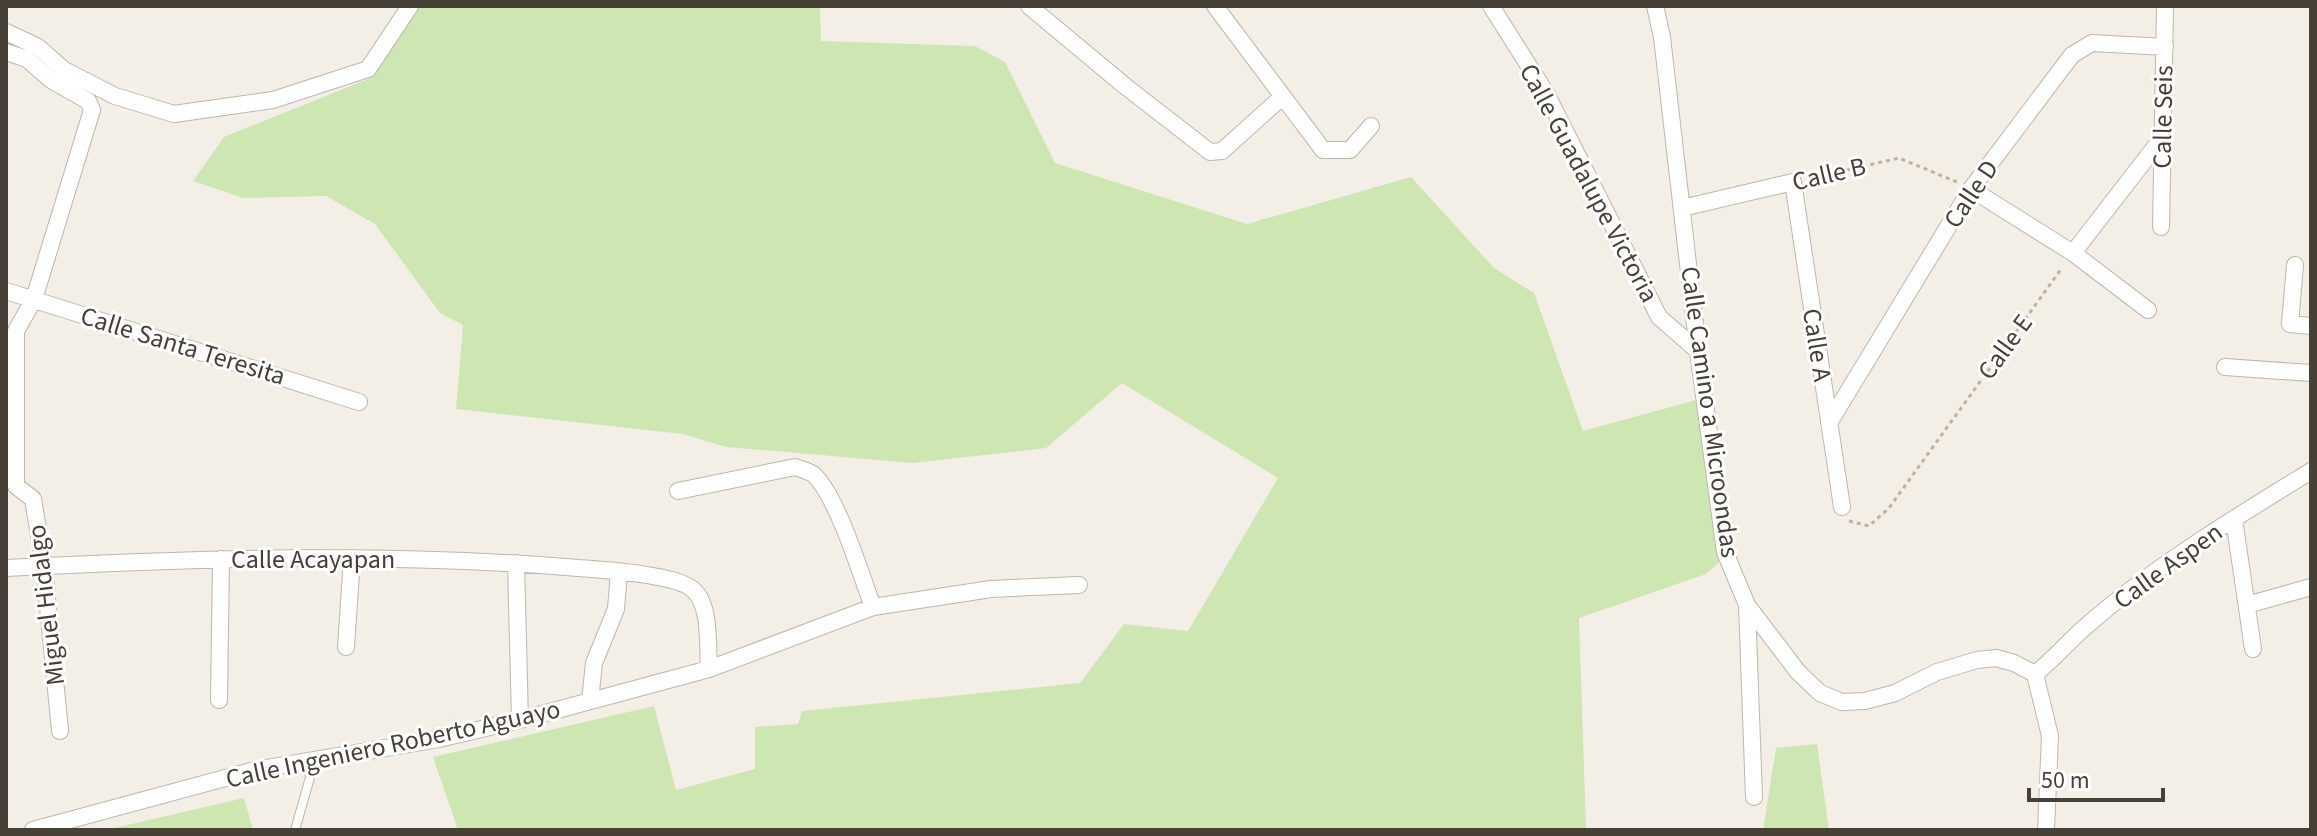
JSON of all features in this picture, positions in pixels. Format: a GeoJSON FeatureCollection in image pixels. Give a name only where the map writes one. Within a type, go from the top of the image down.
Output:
{"type":"FeatureCollection","features":[{"type":"Feature","properties":{"kind":"street"},"geometry":{"type":"LineString","coordinates":[[6,32],[38,47],[64,70],[115,96],[174,114],[273,100],[368,69],[410,6]]}},
{"type":"Feature","properties":{"kind":"street"},"geometry":{"type":"LineString","coordinates":[[1029,6],[1210,152],[1222,151],[1282,97]]}},
{"type":"Feature","properties":{"kind":"street"},"geometry":{"type":"LineString","coordinates":[[1215,6],[1323,150],[1350,150],[1371,126]]}},
{"type":"Feature","properties":{"kind":"street","name":"Calle Guadalupe Victoria"},"geometry":{"type":"LineString","coordinates":[[1491,6],[1546,93],[1659,317],[1698,351]]}},
{"type":"Feature","properties":{"kind":"street","name":"Calle Camino a Microondas"},"geometry":{"type":"LineString","coordinates":[[1655,6],[1662,37],[1725,552],[1747,605],[1798,672],[1820,693],[1842,702],[1865,701],[1895,693],[1937,672],[1977,660],[1996,658],[2035,674]]}},
{"type":"Feature","properties":{"kind":"street","name":"Calle Seis"},"geometry":{"type":"LineString","coordinates":[[2161,227],[2165,6]]}},
{"type":"Feature","properties":{"kind":"street","name":"Calle D"},"geometry":{"type":"LineString","coordinates":[[1829,423],[1971,189],[2072,55],[2092,43],[2165,47]]}},
{"type":"Feature","properties":{"kind":"street"},"geometry":{"type":"LineString","coordinates":[[6,52],[27,59],[51,80],[88,101],[92,110],[34,299]]}},
{"type":"Feature","properties":{"kind":"street"},"geometry":{"type":"LineString","coordinates":[[2073,253],[2162,138]]}},
{"type":"Feature","properties":{"kind":"street","name":"Calle B"},"geometry":{"type":"LineString","coordinates":[[1682,208],[1793,182]]}},
{"type":"Feature","properties":{"kind":"street","name":"Calle A"},"geometry":{"type":"LineString","coordinates":[[1793,182],[1842,507]]}},
{"type":"Feature","properties":{"kind":"street"},"geometry":{"type":"LineString","coordinates":[[1971,189],[2073,253],[2148,310]]}},
{"type":"Feature","properties":{"kind":"street"},"geometry":{"type":"LineString","coordinates":[[2295,265],[2290,324],[2311,326]]}},
{"type":"Feature","properties":{"kind":"street","name":"Calle Santa Teresita"},"geometry":{"type":"LineString","coordinates":[[6,291],[359,402]]}},
{"type":"Feature","properties":{"kind":"street","name":"Miguel Hidalgo"},"geometry":{"type":"LineString","coordinates":[[34,299],[16,331],[16,486],[33,499],[44,566],[60,731]]}},
{"type":"Feature","properties":{"kind":"street"},"geometry":{"type":"LineString","coordinates":[[2225,367],[2311,373]]}},
{"type":"Feature","properties":{"kind":"street"},"geometry":{"type":"LineString","coordinates":[[678,491],[795,467],[812,473],[825,490],[840,521],[873,607]]}},
{"type":"Feature","properties":{"kind":"street","name":"Calle Aspen"},"geometry":{"type":"LineString","coordinates":[[2035,674],[2083,629],[2149,578],[2311,471]]}},
{"type":"Feature","properties":{"kind":"street"},"geometry":{"type":"LineString","coordinates":[[2234,519],[2253,649]]}},
{"type":"Feature","properties":{"kind":"street"},"geometry":{"type":"LineString","coordinates":[[346,647],[352,558]]}},
{"type":"Feature","properties":{"kind":"street","name":"Calle Acayapan"},"geometry":{"type":"LineString","coordinates":[[6,568],[221,559],[352,558],[516,563],[619,572],[677,582],[690,587],[699,596],[704,610],[709,669]]}},
{"type":"Feature","properties":{"kind":"street"},"geometry":{"type":"LineString","coordinates":[[219,700],[221,559]]}},
{"type":"Feature","properties":{"kind":"street"},"geometry":{"type":"LineString","coordinates":[[516,563],[520,720]]}},
{"type":"Feature","properties":{"kind":"street"},"geometry":{"type":"LineString","coordinates":[[590,701],[594,663],[616,609],[619,572]]}},
{"type":"Feature","properties":{"kind":"street","name":"Calle Ingeniero Roberto Aguayo"},"geometry":{"type":"LineString","coordinates":[[33,830],[255,770],[439,739],[520,720],[709,669],[873,607],[991,589],[1079,585]]}},
{"type":"Feature","properties":{"kind":"street"},"geometry":{"type":"LineString","coordinates":[[2247,605],[2311,587]]}},
{"type":"Feature","properties":{"kind":"street"},"geometry":{"type":"LineString","coordinates":[[1747,605],[1754,797]]}},
{"type":"Feature","properties":{"kind":"street"},"geometry":{"type":"LineString","coordinates":[[2035,674],[2050,736],[2046,830]]}},
{"type":"Feature","properties":{"kind":"lane"},"geometry":{"type":"LineString","coordinates":[[295,830],[315,760]]}},
{"type":"Feature","properties":{"kind":"path","name":"Calle B"},"geometry":{"type":"LineString","coordinates":[[1793,182],[1899,158],[1971,189]]}},
{"type":"Feature","properties":{"kind":"path","name":"Calle E"},"geometry":{"type":"LineString","coordinates":[[1842,507],[1850,523],[1869,526],[1889,508],[2073,253]]}},
{"type":"Feature","properties":{"kind":"green space"},"geometry":{"type":"Polygon","coordinates":[[[418,6],[820,6],[821,41],[975,46],[1005,62],[1055,163],[1247,224],[1411,177],[1494,268],[1534,293],[1583,431],[1700,399],[1719,563],[1706,574],[1579,618],[1586,830],[458,830],[433,757],[654,706],[676,790],[755,769],[755,727],[798,724],[802,711],[1080,683],[1124,624],[1188,631],[1278,478],[1122,383],[1046,448],[913,463],[726,447],[683,434],[456,409],[463,325],[440,313],[375,224],[326,196],[243,198],[193,181],[224,137],[368,79],[418,6]]]}},
{"type":"Feature","properties":{"kind":"green space"},"geometry":{"type":"Polygon","coordinates":[[[1817,744],[1829,830],[1763,830],[1776,748],[1817,744]]]}},
{"type":"Feature","properties":{"kind":"green space"},"geometry":{"type":"Polygon","coordinates":[[[244,798],[253,830],[106,830],[244,798]]]}}]}
